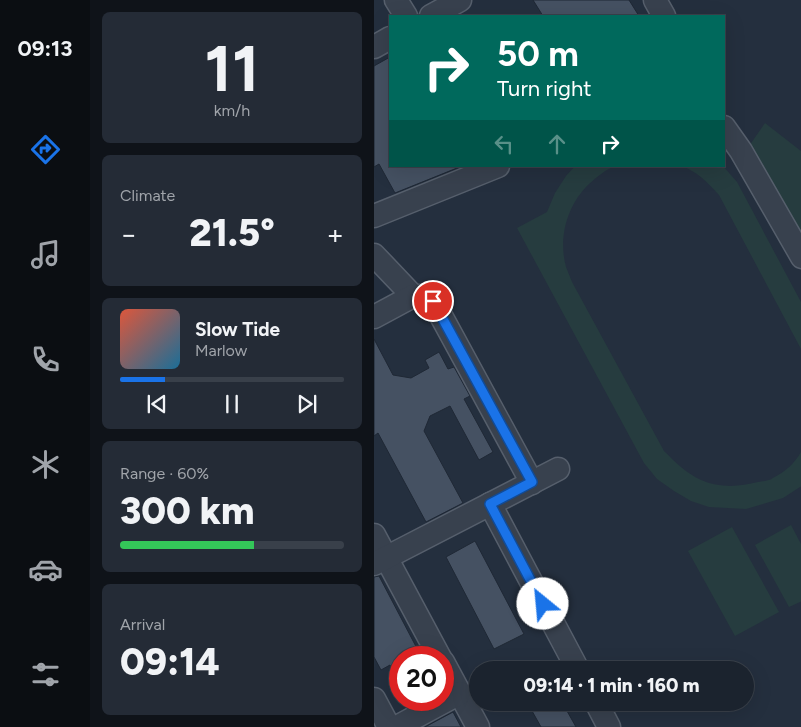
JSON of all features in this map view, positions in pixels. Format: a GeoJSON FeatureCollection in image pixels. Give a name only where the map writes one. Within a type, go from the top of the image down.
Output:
{"type":"FeatureCollection","features":[{"type":"Feature","properties":{"kind":"street"},"geometry":{"type":"LineString","coordinates":[[396,0],[405,15]]}},
{"type":"Feature","properties":{"kind":"street"},"geometry":{"type":"LineString","coordinates":[[433,15],[460,0]]}},
{"type":"Feature","properties":{"kind":"street"},"geometry":{"type":"LineString","coordinates":[[655,0],[663,15]]}},
{"type":"Feature","properties":{"kind":"street"},"geometry":{"type":"LineString","coordinates":[[374,47],[389,39]]}},
{"type":"Feature","properties":{"kind":"street"},"geometry":{"type":"LineString","coordinates":[[725,128],[741,151],[801,258]]}},
{"type":"Feature","properties":{"kind":"street"},"geometry":{"type":"LineString","coordinates":[[374,216],[496,167]]}},
{"type":"Feature","properties":{"kind":"street"},"geometry":{"type":"LineString","coordinates":[[374,255],[413,296]]}},
{"type":"Feature","properties":{"kind":"street"},"geometry":{"type":"LineString","coordinates":[[374,318],[413,296],[425,296],[433,301],[532,482]]}},
{"type":"Feature","properties":{"kind":"street"},"geometry":{"type":"LineString","coordinates":[[380,561],[558,470]]}},
{"type":"Feature","properties":{"kind":"street"},"geometry":{"type":"LineString","coordinates":[[490,504],[573,661]]}},
{"type":"Feature","properties":{"kind":"street"},"geometry":{"type":"LineString","coordinates":[[374,535],[380,561],[433,646]]}},
{"type":"Feature","properties":{"kind":"street"},"geometry":{"type":"LineString","coordinates":[[454,682],[478,727]]}},
{"type":"Feature","properties":{"kind":"street"},"geometry":{"type":"LineString","coordinates":[[397,727],[460,693]]}},
{"type":"Feature","properties":{"kind":"street"},"geometry":{"type":"LineString","coordinates":[[374,700],[388,727]]}},
{"type":"Feature","properties":{"kind":"street"},"geometry":{"type":"LineString","coordinates":[[601,711],[609,727]]}},
{"type":"Feature","properties":{"kind":"green space"},"geometry":{"type":"Polygon","coordinates":[[[765,123],[801,151],[801,244],[747,149],[765,123]]]}},
{"type":"Feature","properties":{"kind":"green space"},"geometry":{"type":"Polygon","coordinates":[[[574,167],[613,167],[589,184],[575,202],[566,222],[563,245],[564,256],[572,282],[664,451],[681,467],[701,480],[729,486],[771,479],[789,467],[801,452],[802,486],[783,498],[746,509],[709,507],[691,501],[674,491],[657,479],[644,463],[517,228],[547,212],[555,193],[574,167]]]}},
{"type":"Feature","properties":{"kind":"green space"},"geometry":{"type":"Polygon","coordinates":[[[684,167],[724,167],[737,182],[801,302],[801,349],[719,195],[707,182],[684,167]]]}},
{"type":"Feature","properties":{"kind":"green space"},"geometry":{"type":"Polygon","coordinates":[[[791,525],[801,544],[802,601],[789,607],[755,545],[791,525]]]}},
{"type":"Feature","properties":{"kind":"green space"},"geometry":{"type":"Polygon","coordinates":[[[732,527],[779,612],[735,636],[688,551],[732,527]]]}},
{"type":"Feature","properties":{"kind":"building"},"geometry":{"type":"Polygon","coordinates":[[[533,0],[629,0],[638,15],[542,15],[533,0]]]}},
{"type":"Feature","properties":{"kind":"building"},"geometry":{"type":"Polygon","coordinates":[[[389,58],[389,167],[460,167],[395,193],[379,164],[374,167],[374,66],[389,58]]]}},
{"type":"Feature","properties":{"kind":"building"},"geometry":{"type":"Polygon","coordinates":[[[374,339],[393,375],[411,378],[429,368],[425,360],[439,352],[448,369],[454,367],[470,396],[464,399],[493,452],[479,460],[450,406],[430,416],[424,431],[463,503],[426,522],[378,433],[374,436],[374,339]]]}},
{"type":"Feature","properties":{"kind":"building"},"geometry":{"type":"Polygon","coordinates":[[[475,541],[524,634],[494,649],[446,557],[475,541]]]}},
{"type":"Feature","properties":{"kind":"building"},"geometry":{"type":"Polygon","coordinates":[[[379,576],[416,646],[389,646],[389,666],[381,670],[374,657],[374,577],[379,576]]]}},
{"type":"Feature","properties":{"kind":"building"},"geometry":{"type":"Polygon","coordinates":[[[532,711],[567,711],[576,727],[541,727],[532,711]]]}},
{"type":"Feature","properties":{"kind":"building"},"geometry":{"type":"Polygon","coordinates":[[[453,712],[461,727],[425,727],[453,712]]]}},
{"type":"Feature","properties":{"kind":"route"},"geometry":{"type":"LineString","coordinates":[[433,301],[532,482],[490,504],[543,604]]}}]}
